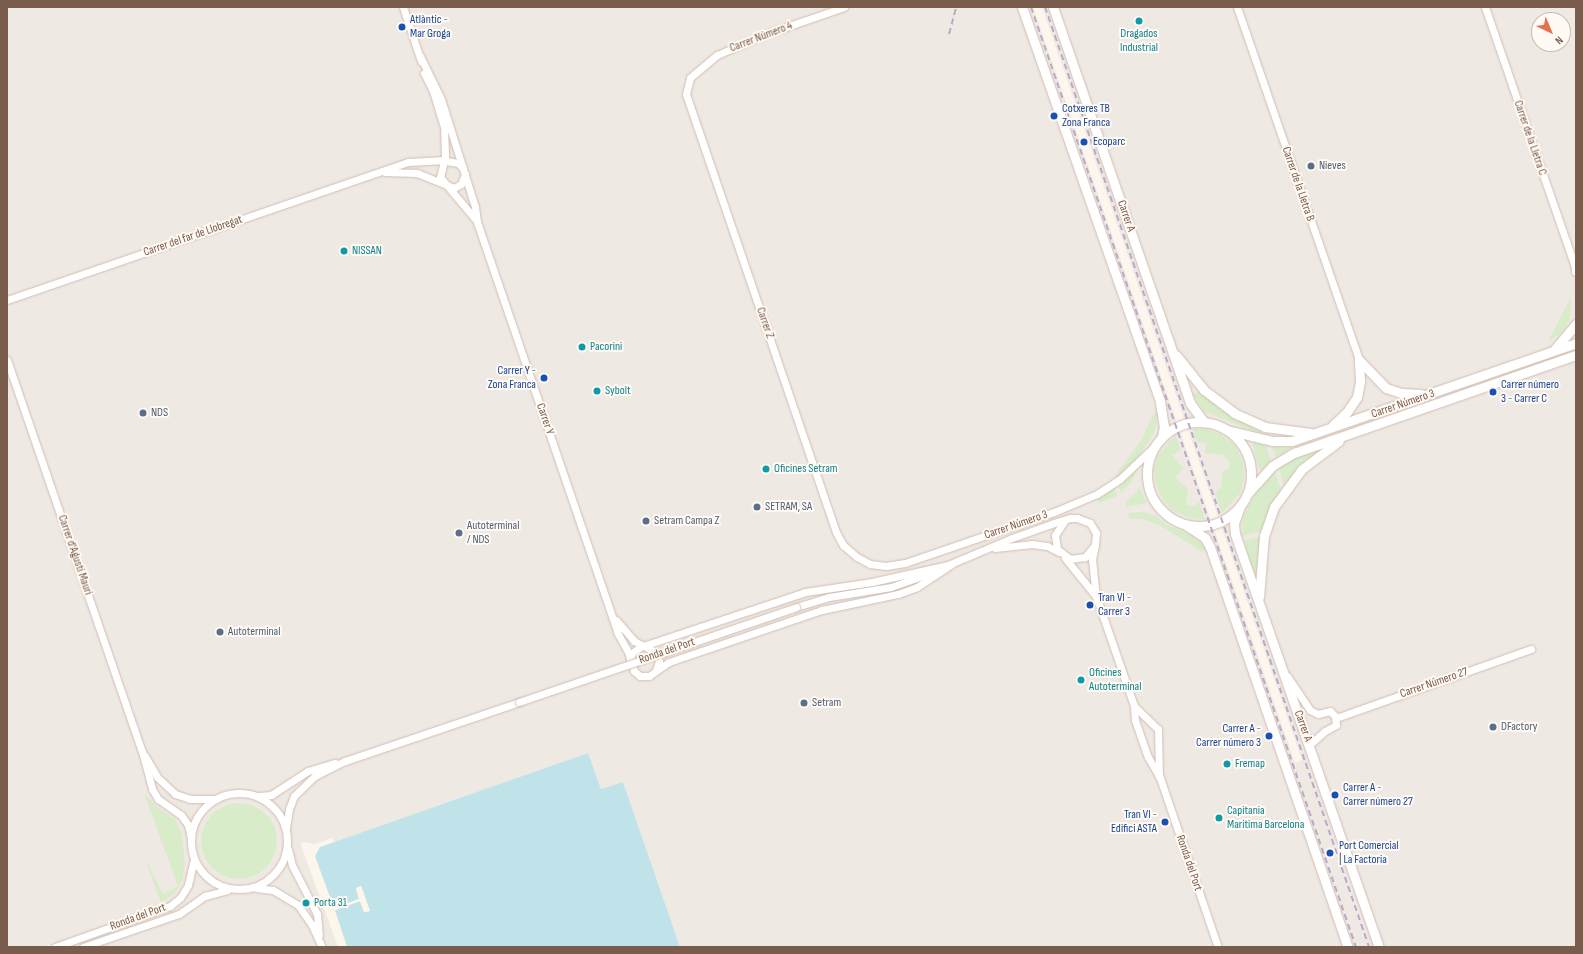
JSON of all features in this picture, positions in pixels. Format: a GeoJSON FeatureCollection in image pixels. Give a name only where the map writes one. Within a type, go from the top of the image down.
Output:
{"type":"FeatureCollection","features":[{"type":"Feature","properties":{"kind":"main road"},"geometry":{"type":"LineString","coordinates":[[1022,7],[1160,402],[1164,426],[1160,440],[1147,466],[1149,491],[1160,510],[1175,521],[1186,525],[1205,538],[1210,546],[1348,947]]}},
{"type":"Feature","properties":{"kind":"main road","name":"Carrer A"},"geometry":{"type":"LineString","coordinates":[[1053,7],[1192,408],[1204,422]]}},
{"type":"Feature","properties":{"kind":"main road"},"geometry":{"type":"LineString","coordinates":[[1550,352],[1567,337],[1576,324]]}},
{"type":"Feature","properties":{"kind":"main road","name":"Carrer Número 3"},"geometry":{"type":"LineString","coordinates":[[1226,430],[1283,442],[1330,429],[1576,343]]}},
{"type":"Feature","properties":{"kind":"main road"},"geometry":{"type":"LineString","coordinates":[[1170,346],[1204,390],[1234,413],[1265,427],[1316,433]]}},
{"type":"Feature","properties":{"kind":"main road","name":"Carrer Número 3"},"geometry":{"type":"LineString","coordinates":[[1248,493],[1267,470],[1283,459],[1576,355]]}},
{"type":"Feature","properties":{"kind":"main road"},"geometry":{"type":"LineString","coordinates":[[1359,360],[1386,388],[1408,395],[1430,394]]}},
{"type":"Feature","properties":{"kind":"main road"},"geometry":{"type":"LineString","coordinates":[[1330,429],[1347,412],[1357,397],[1360,382],[1359,360]]}},
{"type":"Feature","properties":{"kind":"main road"},"geometry":{"type":"LineString","coordinates":[[1160,440],[1182,424],[1204,422],[1226,430],[1239,440],[1250,459],[1253,473],[1248,493],[1240,506],[1217,523],[1204,526],[1186,525]]}},
{"type":"Feature","properties":{"kind":"main road"},"geometry":{"type":"LineString","coordinates":[[1259,602],[1264,536],[1277,503],[1302,469],[1344,437]]}},
{"type":"Feature","properties":{"kind":"main road","name":"Carrer A"},"geometry":{"type":"LineString","coordinates":[[1240,506],[1234,522],[1235,534],[1379,947]]}},
{"type":"Feature","properties":{"kind":"street"},"geometry":{"type":"LineString","coordinates":[[403,7],[420,56],[439,92],[476,207],[477,222]]}},
{"type":"Feature","properties":{"kind":"street","name":"Carrer Número 4"},"geometry":{"type":"LineString","coordinates":[[688,83],[699,68],[725,51],[844,7]]}},
{"type":"Feature","properties":{"kind":"street","name":"Carrer de la Lletra B"},"geometry":{"type":"LineString","coordinates":[[1237,7],[1359,360]]}},
{"type":"Feature","properties":{"kind":"street","name":"Carrer de la Lletra C"},"geometry":{"type":"LineString","coordinates":[[1485,7],[1576,270]]}},
{"type":"Feature","properties":{"kind":"street"},"geometry":{"type":"LineString","coordinates":[[420,56],[422,70],[438,104],[444,126],[444,160],[440,177],[445,185],[461,199],[477,222]]}},
{"type":"Feature","properties":{"kind":"street","name":"Carrer Z"},"geometry":{"type":"LineString","coordinates":[[688,83],[686,99],[836,532],[843,545],[857,558]]}},
{"type":"Feature","properties":{"kind":"street"},"geometry":{"type":"LineString","coordinates":[[444,160],[455,162],[465,172]]}},
{"type":"Feature","properties":{"kind":"street","name":"Carrer del far de Llobregat"},"geometry":{"type":"LineString","coordinates":[[7,300],[379,172],[414,161],[444,160]]}},
{"type":"Feature","properties":{"kind":"street"},"geometry":{"type":"LineString","coordinates":[[442,169],[449,162],[455,162]]}},
{"type":"Feature","properties":{"kind":"street"},"geometry":{"type":"LineString","coordinates":[[379,172],[417,173],[445,185],[457,187],[464,182],[465,172]]}},
{"type":"Feature","properties":{"kind":"street","name":"Carrer Y"},"geometry":{"type":"LineString","coordinates":[[477,222],[613,615]]}},
{"type":"Feature","properties":{"kind":"street","name":"Carrer d'Agustí Mauri"},"geometry":{"type":"LineString","coordinates":[[7,360],[142,751]]}},
{"type":"Feature","properties":{"kind":"street","name":"Carrer Número 3"},"geometry":{"type":"LineString","coordinates":[[857,558],[879,566],[897,565],[1054,512],[1109,487],[1160,440]]}},
{"type":"Feature","properties":{"kind":"street"},"geometry":{"type":"LineString","coordinates":[[990,550],[1012,538],[1065,520],[1077,518],[1090,523],[1096,533],[1092,559],[1096,596]]}},
{"type":"Feature","properties":{"kind":"street"},"geometry":{"type":"LineString","coordinates":[[1065,520],[1054,535],[1056,545],[1062,555],[1096,596]]}},
{"type":"Feature","properties":{"kind":"street","name":"Carrer Número 3"},"geometry":{"type":"LineString","coordinates":[[990,550],[1032,544],[1047,546],[1062,555]]}},
{"type":"Feature","properties":{"kind":"street"},"geometry":{"type":"LineString","coordinates":[[1062,555],[1075,560],[1085,557],[1095,545]]}},
{"type":"Feature","properties":{"kind":"street","name":"Ronda del Port"},"geometry":{"type":"LineString","coordinates":[[345,761],[796,607],[829,597],[891,587],[990,550]]}},
{"type":"Feature","properties":{"kind":"street"},"geometry":{"type":"LineString","coordinates":[[613,615],[617,632],[630,660],[632,668],[640,676],[649,676],[669,662],[822,610],[910,590],[952,564]]}},
{"type":"Feature","properties":{"kind":"street"},"geometry":{"type":"LineString","coordinates":[[630,660],[634,650],[805,592],[872,582],[952,564]]}},
{"type":"Feature","properties":{"kind":"street","name":"Ronda del Port"},"geometry":{"type":"LineString","coordinates":[[1096,596],[1134,706],[1135,720],[1148,757],[1160,778],[1218,947]]}},
{"type":"Feature","properties":{"kind":"street"},"geometry":{"type":"LineString","coordinates":[[613,615],[627,635],[658,655],[659,664],[655,672]]}},
{"type":"Feature","properties":{"kind":"street","name":"Carrer Número 27"},"geometry":{"type":"LineString","coordinates":[[1336,718],[1531,649]]}},
{"type":"Feature","properties":{"kind":"street"},"geometry":{"type":"LineString","coordinates":[[1283,672],[1310,710],[1318,714],[1330,711],[1336,718],[1334,728],[1325,731],[1309,744]]}},
{"type":"Feature","properties":{"kind":"street","name":"Ronda del Port"},"geometry":{"type":"LineString","coordinates":[[1134,706],[1156,727],[1161,736],[1160,778]]}},
{"type":"Feature","properties":{"kind":"street"},"geometry":{"type":"LineString","coordinates":[[142,751],[157,777],[175,794],[190,799],[215,799],[233,793],[256,796],[271,795],[314,768],[345,761]]}},
{"type":"Feature","properties":{"kind":"street"},"geometry":{"type":"LineString","coordinates":[[142,751],[147,777],[154,794],[181,815],[188,825],[194,859],[200,870],[212,882],[231,889],[269,889],[289,897],[303,911],[319,938],[322,947]]}},
{"type":"Feature","properties":{"kind":"street"},"geometry":{"type":"LineString","coordinates":[[319,938],[317,914],[292,865],[287,844],[286,834],[289,809],[298,791],[315,776],[345,761]]}},
{"type":"Feature","properties":{"kind":"street"},"geometry":{"type":"LineString","coordinates":[[256,796],[267,802],[278,813],[286,834]]}},
{"type":"Feature","properties":{"kind":"street"},"geometry":{"type":"LineString","coordinates":[[191,838],[198,816],[215,799]]}},
{"type":"Feature","properties":{"kind":"street"},"geometry":{"type":"LineString","coordinates":[[251,888],[261,884],[276,872],[282,863],[287,844]]}},
{"type":"Feature","properties":{"kind":"street","name":"Ronda del Port"},"geometry":{"type":"LineString","coordinates":[[55,947],[170,906],[180,898],[188,885],[194,859]]}},
{"type":"Feature","properties":{"kind":"street","name":"Ronda del Port"},"geometry":{"type":"LineString","coordinates":[[83,947],[179,914],[213,892],[231,889]]}},
{"type":"Feature","properties":{"kind":"shaded area"},"geometry":{"type":"Polygon","coordinates":[[[7,7],[1033,7],[1295,763],[1302,760],[1042,7],[1576,7],[1576,947],[680,947],[623,782],[601,789],[588,753],[334,842],[332,838],[315,844],[303,842],[301,845],[338,947],[7,947],[7,7]]]}},
{"type":"Feature","properties":{"kind":"green space"},"geometry":{"type":"Polygon","coordinates":[[[1571,297],[1570,319],[1563,331],[1548,342],[1571,297]]]}},
{"type":"Feature","properties":{"kind":"green space"},"geometry":{"type":"Polygon","coordinates":[[[1202,391],[1260,428],[1262,435],[1204,411],[1193,394],[1202,391]]]}},
{"type":"Feature","properties":{"kind":"green space"},"geometry":{"type":"Polygon","coordinates":[[[1157,413],[1157,424],[1153,435],[1138,457],[1116,478],[1115,476],[1142,439],[1152,416],[1157,413]]]}},
{"type":"Feature","properties":{"kind":"green space"},"geometry":{"type":"Polygon","coordinates":[[[1193,429],[1206,429],[1220,434],[1234,445],[1243,461],[1244,477],[1241,492],[1222,513],[1215,493],[1222,486],[1222,472],[1229,468],[1230,463],[1223,455],[1205,453],[1207,443],[1197,442],[1193,429]]]}},
{"type":"Feature","properties":{"kind":"green space"},"geometry":{"type":"Polygon","coordinates":[[[1176,435],[1181,450],[1172,455],[1183,468],[1175,477],[1188,489],[1186,504],[1195,506],[1199,501],[1205,519],[1191,518],[1173,511],[1163,500],[1156,485],[1154,470],[1158,455],[1176,435]]]}},
{"type":"Feature","properties":{"kind":"green space"},"geometry":{"type":"Polygon","coordinates":[[[1252,442],[1266,445],[1271,461],[1260,471],[1252,442]]]}},
{"type":"Feature","properties":{"kind":"green space"},"geometry":{"type":"Polygon","coordinates":[[[1272,446],[1291,447],[1292,448],[1276,458],[1272,446]]]}},
{"type":"Feature","properties":{"kind":"green space"},"geometry":{"type":"Polygon","coordinates":[[[1326,446],[1284,485],[1278,466],[1308,451],[1326,446]]]}},
{"type":"Feature","properties":{"kind":"green space"},"geometry":{"type":"Polygon","coordinates":[[[1140,464],[1131,483],[1121,493],[1118,483],[1140,464]]]}},
{"type":"Feature","properties":{"kind":"green space"},"geometry":{"type":"Polygon","coordinates":[[[1274,469],[1281,490],[1263,531],[1242,536],[1243,517],[1260,485],[1274,469]]]}},
{"type":"Feature","properties":{"kind":"green space"},"geometry":{"type":"Polygon","coordinates":[[[1114,486],[1117,496],[1099,503],[1098,497],[1114,486]]]}},
{"type":"Feature","properties":{"kind":"green space"},"geometry":{"type":"Polygon","coordinates":[[[1140,488],[1147,503],[1126,507],[1125,503],[1140,488]]]}},
{"type":"Feature","properties":{"kind":"green space"},"geometry":{"type":"Polygon","coordinates":[[[1143,512],[1156,516],[1167,525],[1192,535],[1207,549],[1202,552],[1161,526],[1143,519],[1130,519],[1128,513],[1143,512]]]}},
{"type":"Feature","properties":{"kind":"green space"},"geometry":{"type":"Polygon","coordinates":[[[1261,537],[1256,578],[1244,541],[1261,537]]]}},
{"type":"Feature","properties":{"kind":"green space"},"geometry":{"type":"Polygon","coordinates":[[[144,793],[159,809],[175,819],[182,835],[185,864],[183,878],[175,893],[161,903],[145,858],[163,894],[178,886],[144,793]]]}},
{"type":"Feature","properties":{"kind":"green space"},"geometry":{"type":"Polygon","coordinates":[[[239,803],[254,806],[266,814],[274,826],[277,841],[274,856],[266,868],[254,876],[239,879],[224,876],[212,868],[204,856],[201,841],[204,826],[212,814],[224,806],[239,803]]]}},
{"type":"Feature","properties":{"kind":"water"},"geometry":{"type":"Polygon","coordinates":[[[588,753],[601,789],[623,782],[680,947],[347,947],[335,910],[360,901],[364,912],[370,911],[361,886],[356,888],[359,899],[334,908],[315,856],[320,847],[588,753]]]}},
{"type":"Feature","properties":{"kind":"pier"},"geometry":{"type":"Polygon","coordinates":[[[361,886],[370,911],[364,912],[360,901],[333,911],[332,909],[359,899],[356,888],[361,886]]]}},
{"type":"Feature","properties":{"kind":"railway"},"geometry":{"type":"LineString","coordinates":[[949,34],[956,7]]}},
{"type":"Feature","properties":{"kind":"railway"},"geometry":{"type":"LineString","coordinates":[[1031,7],[1356,947]]}},
{"type":"Feature","properties":{"kind":"railway"},"geometry":{"type":"LineString","coordinates":[[1045,7],[1369,947]]}},
{"type":"Feature","properties":{"kind":"place","name":"Dragados Industrial"},"geometry":{"type":"Point","coordinates":[1139,21]}},
{"type":"Feature","properties":{"kind":"place","name":"Atlàntic - Mar Groga"},"geometry":{"type":"Point","coordinates":[402,27]}},
{"type":"Feature","properties":{"kind":"place","name":"Cotxeres TB Zona Franca"},"geometry":{"type":"Point","coordinates":[1054,116]}},
{"type":"Feature","properties":{"kind":"place","name":"Ecoparc"},"geometry":{"type":"Point","coordinates":[1084,142]}},
{"type":"Feature","properties":{"kind":"place","name":"Nieves"},"geometry":{"type":"Point","coordinates":[1311,166]}},
{"type":"Feature","properties":{"kind":"place","name":"NISSAN"},"geometry":{"type":"Point","coordinates":[344,251]}},
{"type":"Feature","properties":{"kind":"place","name":"Pacorini"},"geometry":{"type":"Point","coordinates":[582,347]}},
{"type":"Feature","properties":{"kind":"place","name":"Carrer Y - Zona Franca"},"geometry":{"type":"Point","coordinates":[544,378]}},
{"type":"Feature","properties":{"kind":"place","name":"Sybolt"},"geometry":{"type":"Point","coordinates":[597,391]}},
{"type":"Feature","properties":{"kind":"place","name":"Carrer número 3 - Carrer C"},"geometry":{"type":"Point","coordinates":[1493,392]}},
{"type":"Feature","properties":{"kind":"place","name":"NDS"},"geometry":{"type":"Point","coordinates":[143,413]}},
{"type":"Feature","properties":{"kind":"place","name":"Oficines Setram"},"geometry":{"type":"Point","coordinates":[766,469]}},
{"type":"Feature","properties":{"kind":"place","name":"SETRAM, SA"},"geometry":{"type":"Point","coordinates":[757,507]}},
{"type":"Feature","properties":{"kind":"place","name":"Setram Campa Z"},"geometry":{"type":"Point","coordinates":[646,521]}},
{"type":"Feature","properties":{"kind":"place","name":"Autoterminal / NDS"},"geometry":{"type":"Point","coordinates":[459,533]}},
{"type":"Feature","properties":{"kind":"place","name":"Tran VI - Carrer 3"},"geometry":{"type":"Point","coordinates":[1090,605]}},
{"type":"Feature","properties":{"kind":"place","name":"Autoterminal"},"geometry":{"type":"Point","coordinates":[220,632]}},
{"type":"Feature","properties":{"kind":"place","name":"Oficines Autoterminal"},"geometry":{"type":"Point","coordinates":[1081,680]}},
{"type":"Feature","properties":{"kind":"place","name":"Setram"},"geometry":{"type":"Point","coordinates":[804,703]}},
{"type":"Feature","properties":{"kind":"place","name":"DFactory"},"geometry":{"type":"Point","coordinates":[1493,727]}},
{"type":"Feature","properties":{"kind":"place","name":"Carrer A - Carrer número 3"},"geometry":{"type":"Point","coordinates":[1269,736]}},
{"type":"Feature","properties":{"kind":"place","name":"Fremap"},"geometry":{"type":"Point","coordinates":[1227,764]}},
{"type":"Feature","properties":{"kind":"place","name":"Carrer A - Carrer número 27"},"geometry":{"type":"Point","coordinates":[1335,795]}},
{"type":"Feature","properties":{"kind":"place","name":"Capitania Maritima Barcelona"},"geometry":{"type":"Point","coordinates":[1219,818]}},
{"type":"Feature","properties":{"kind":"place","name":"Tran VI - Edifici ASTA"},"geometry":{"type":"Point","coordinates":[1165,822]}},
{"type":"Feature","properties":{"kind":"place","name":"Port Comercial | La Factoria"},"geometry":{"type":"Point","coordinates":[1330,853]}},
{"type":"Feature","properties":{"kind":"place","name":"Porta 31"},"geometry":{"type":"Point","coordinates":[306,903]}}]}
